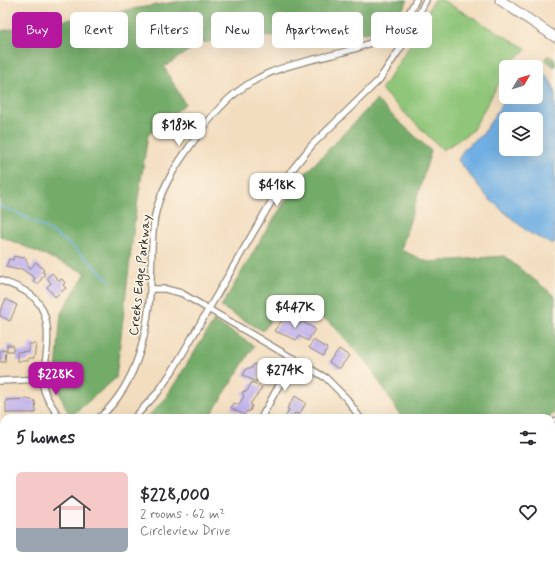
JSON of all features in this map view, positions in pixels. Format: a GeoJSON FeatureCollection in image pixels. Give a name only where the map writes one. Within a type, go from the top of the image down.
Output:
{"type":"FeatureCollection","features":[{"type":"Feature","properties":{"kind":"main road"},"geometry":{"type":"LineString","coordinates":[[500,0],[555,37]]}},
{"type":"Feature","properties":{"kind":"street","name":"Creeks Edge Parkway"},"geometry":{"type":"LineString","coordinates":[[102,414],[123,389],[139,357],[148,318],[153,232],[162,194],[180,160],[222,104],[236,92],[268,73],[379,39],[399,25],[416,0]]}},
{"type":"Feature","properties":{"kind":"street"},"geometry":{"type":"LineString","coordinates":[[138,414],[158,392],[173,370],[284,180],[312,145],[379,80],[404,43],[426,0]]}},
{"type":"Feature","properties":{"kind":"street"},"geometry":{"type":"LineString","coordinates":[[0,280],[29,293],[41,307],[47,322],[48,337],[42,379],[44,392],[57,414]]}},
{"type":"Feature","properties":{"kind":"street"},"geometry":{"type":"LineString","coordinates":[[150,289],[165,289],[181,293],[294,358],[326,378],[337,387],[357,414]]}},
{"type":"Feature","properties":{"kind":"street"},"geometry":{"type":"LineString","coordinates":[[263,414],[294,358]]}},
{"type":"Feature","properties":{"kind":"street"},"geometry":{"type":"LineString","coordinates":[[0,381],[42,379]]}},
{"type":"Feature","properties":{"kind":"green space"},"geometry":{"type":"Polygon","coordinates":[[[187,0],[408,0],[401,12],[371,12],[371,32],[363,33],[363,12],[272,12],[272,36],[264,36],[264,12],[211,12],[211,42],[203,43],[203,12],[136,12],[136,48],[192,48],[164,67],[185,104],[148,135],[134,225],[116,378],[74,414],[69,414],[55,383],[61,313],[86,273],[0,236],[0,31],[12,29],[12,48],[62,48],[62,21],[70,19],[70,48],[128,48],[128,12],[115,12],[187,0]]]}},
{"type":"Feature","properties":{"kind":"green space"},"geometry":{"type":"Polygon","coordinates":[[[434,0],[442,0],[527,49],[513,60],[499,60],[499,83],[472,131],[443,150],[381,90],[408,48],[432,48],[432,12],[428,12],[434,0]]]}},
{"type":"Feature","properties":{"kind":"green space"},"geometry":{"type":"Polygon","coordinates":[[[549,55],[555,60],[555,67],[544,59],[549,55]]]}},
{"type":"Feature","properties":{"kind":"green space"},"geometry":{"type":"Polygon","coordinates":[[[376,100],[431,151],[401,250],[428,262],[504,256],[555,296],[555,412],[553,414],[400,414],[369,365],[330,322],[285,299],[263,331],[221,307],[264,234],[301,178],[376,100]]]}},
{"type":"Feature","properties":{"kind":"green space"},"geometry":{"type":"Polygon","coordinates":[[[214,321],[254,346],[212,414],[150,414],[165,399],[214,321]]]}},
{"type":"Feature","properties":{"kind":"water"},"geometry":{"type":"Polygon","coordinates":[[[543,74],[548,77],[555,90],[555,242],[551,244],[528,232],[488,198],[458,160],[465,148],[483,134],[502,104],[543,104],[543,74]]]}},
{"type":"Feature","properties":{"kind":"building"},"geometry":{"type":"Polygon","coordinates":[[[14,256],[22,258],[25,257],[30,269],[36,262],[44,270],[42,272],[45,273],[38,284],[33,281],[35,278],[20,268],[19,270],[6,267],[9,259],[13,260],[14,256]]]}},
{"type":"Feature","properties":{"kind":"building"},"geometry":{"type":"Polygon","coordinates":[[[52,273],[59,281],[62,279],[65,283],[63,285],[66,288],[55,297],[47,287],[51,283],[47,278],[52,273]]]}},
{"type":"Feature","properties":{"kind":"building"},"geometry":{"type":"Polygon","coordinates":[[[6,299],[17,305],[10,321],[0,316],[0,311],[6,299]]]}},
{"type":"Feature","properties":{"kind":"building"},"geometry":{"type":"Polygon","coordinates":[[[286,315],[300,324],[303,322],[315,329],[308,341],[299,336],[297,340],[274,331],[286,315]]]}},
{"type":"Feature","properties":{"kind":"building"},"geometry":{"type":"Polygon","coordinates":[[[313,340],[327,348],[323,356],[309,348],[313,340]]]}},
{"type":"Feature","properties":{"kind":"building"},"geometry":{"type":"Polygon","coordinates":[[[29,344],[36,344],[34,358],[28,358],[28,361],[17,361],[17,352],[29,351],[29,344]]]}},
{"type":"Feature","properties":{"kind":"building"},"geometry":{"type":"Polygon","coordinates":[[[7,345],[13,345],[13,351],[7,351],[7,345]]]}},
{"type":"Feature","properties":{"kind":"building"},"geometry":{"type":"Polygon","coordinates":[[[339,349],[349,356],[340,368],[337,368],[329,362],[339,349]]]}},
{"type":"Feature","properties":{"kind":"building"},"geometry":{"type":"Polygon","coordinates":[[[6,350],[5,362],[0,362],[0,351],[6,350]]]}},
{"type":"Feature","properties":{"kind":"building"},"geometry":{"type":"Polygon","coordinates":[[[254,364],[260,367],[258,371],[260,373],[256,382],[243,375],[247,368],[252,368],[254,364]]]}},
{"type":"Feature","properties":{"kind":"building"},"geometry":{"type":"Polygon","coordinates":[[[252,382],[262,388],[250,404],[252,405],[250,411],[242,414],[231,408],[234,403],[239,405],[244,396],[242,392],[247,391],[252,382]]]}},
{"type":"Feature","properties":{"kind":"building"},"geometry":{"type":"Polygon","coordinates":[[[295,396],[306,403],[300,414],[287,414],[289,410],[287,409],[295,396]]]}},
{"type":"Feature","properties":{"kind":"building"},"geometry":{"type":"Polygon","coordinates":[[[27,399],[35,401],[36,413],[6,413],[6,400],[27,399]]]}},
{"type":"Feature","properties":{"kind":"waterway"},"geometry":{"type":"LineString","coordinates":[[0,206],[32,220],[60,237],[85,257],[110,281]]}}]}
